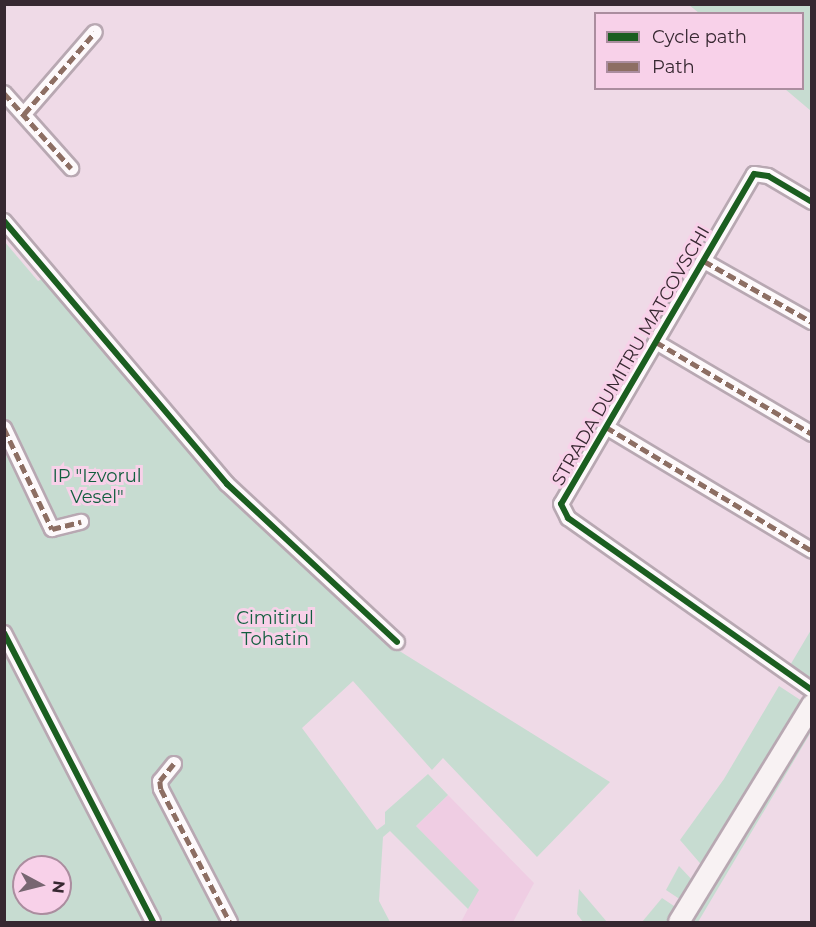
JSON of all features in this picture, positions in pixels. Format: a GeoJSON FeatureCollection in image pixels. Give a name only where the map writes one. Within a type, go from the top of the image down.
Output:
{"type":"FeatureCollection","features":[{"type":"Feature","properties":{"kind":"street"},"geometry":{"type":"LineString","coordinates":[[24,114],[95,32]]}},
{"type":"Feature","properties":{"kind":"street"},"geometry":{"type":"LineString","coordinates":[[4,93],[71,168]]}},
{"type":"Feature","properties":{"kind":"street","name":"STRADA DUMITRU MATCOVSCHI"},"geometry":{"type":"LineString","coordinates":[[812,202],[760,173],[754,174],[561,504],[568,518],[812,690]]}},
{"type":"Feature","properties":{"kind":"street"},"geometry":{"type":"LineString","coordinates":[[4,221],[227,484],[398,642]]}},
{"type":"Feature","properties":{"kind":"street"},"geometry":{"type":"LineString","coordinates":[[704,261],[812,322]]}},
{"type":"Feature","properties":{"kind":"street"},"geometry":{"type":"LineString","coordinates":[[656,342],[812,434]]}},
{"type":"Feature","properties":{"kind":"street"},"geometry":{"type":"LineString","coordinates":[[606,427],[812,551]]}},
{"type":"Feature","properties":{"kind":"street"},"geometry":{"type":"LineString","coordinates":[[4,428],[52,529],[81,522]]}},
{"type":"Feature","properties":{"kind":"street"},"geometry":{"type":"LineString","coordinates":[[4,633],[153,922]]}},
{"type":"Feature","properties":{"kind":"street"},"geometry":{"type":"LineString","coordinates":[[679,922],[812,705]]}},
{"type":"Feature","properties":{"kind":"street"},"geometry":{"type":"LineString","coordinates":[[174,764],[164,772],[161,789],[230,922]]}},
{"type":"Feature","properties":{"kind":"shaded area"},"geometry":{"type":"Polygon","coordinates":[[[448,795],[534,883],[513,922],[461,922],[478,890],[416,826],[448,795]]]}},
{"type":"Feature","properties":{"kind":"green space"},"geometry":{"type":"Polygon","coordinates":[[[689,5],[811,5],[811,111],[786,90],[804,90],[804,12],[698,12],[689,5]]]}},
{"type":"Feature","properties":{"kind":"green space"},"geometry":{"type":"Polygon","coordinates":[[[4,241],[38,281],[42,279],[215,479],[393,647],[610,782],[537,857],[443,758],[432,770],[353,681],[302,728],[377,830],[385,824],[385,812],[428,774],[448,795],[416,826],[479,890],[468,909],[390,831],[383,837],[379,901],[390,922],[5,922],[4,241]]]}},
{"type":"Feature","properties":{"kind":"green space"},"geometry":{"type":"Polygon","coordinates":[[[811,630],[811,680],[789,667],[811,630]]]}},
{"type":"Feature","properties":{"kind":"green space"},"geometry":{"type":"Polygon","coordinates":[[[779,686],[805,703],[705,869],[680,840],[724,779],[779,686]]]}},
{"type":"Feature","properties":{"kind":"green space"},"geometry":{"type":"Polygon","coordinates":[[[811,716],[811,732],[698,922],[685,922],[811,716]]]}},
{"type":"Feature","properties":{"kind":"green space"},"geometry":{"type":"Polygon","coordinates":[[[679,866],[696,884],[684,902],[666,890],[679,866]]]}},
{"type":"Feature","properties":{"kind":"green space"},"geometry":{"type":"Polygon","coordinates":[[[579,889],[607,922],[583,922],[577,914],[579,889]]]}},
{"type":"Feature","properties":{"kind":"green space"},"geometry":{"type":"Polygon","coordinates":[[[662,898],[680,910],[672,922],[642,922],[662,898]]]}},
{"type":"Feature","properties":{"kind":"marked path"},"geometry":{"type":"LineString","coordinates":[[24,114],[95,32]]}},
{"type":"Feature","properties":{"kind":"marked path"},"geometry":{"type":"LineString","coordinates":[[4,93],[71,168]]}},
{"type":"Feature","properties":{"kind":"marked path"},"geometry":{"type":"LineString","coordinates":[[704,261],[812,322]]}},
{"type":"Feature","properties":{"kind":"marked path"},"geometry":{"type":"LineString","coordinates":[[656,342],[812,434]]}},
{"type":"Feature","properties":{"kind":"marked path"},"geometry":{"type":"LineString","coordinates":[[606,427],[812,551]]}},
{"type":"Feature","properties":{"kind":"marked path"},"geometry":{"type":"LineString","coordinates":[[4,428],[52,529],[81,522]]}},
{"type":"Feature","properties":{"kind":"marked path"},"geometry":{"type":"LineString","coordinates":[[174,764],[160,781],[161,789],[230,922]]}},
{"type":"Feature","properties":{"kind":"cycle path"},"geometry":{"type":"LineString","coordinates":[[812,202],[768,176],[754,174],[561,504],[568,518],[812,690]]}},
{"type":"Feature","properties":{"kind":"cycle path"},"geometry":{"type":"LineString","coordinates":[[4,221],[227,484],[397,642]]}},
{"type":"Feature","properties":{"kind":"cycle path"},"geometry":{"type":"LineString","coordinates":[[4,633],[153,922]]}},
{"type":"Feature","properties":{"kind":"park label","name":"IP \"Izvorul Vesel\""},"geometry":{"type":"Point","coordinates":[97,487]}},
{"type":"Feature","properties":{"kind":"park label","name":"Cimitirul Tohatin"},"geometry":{"type":"Point","coordinates":[275,629]}}]}
